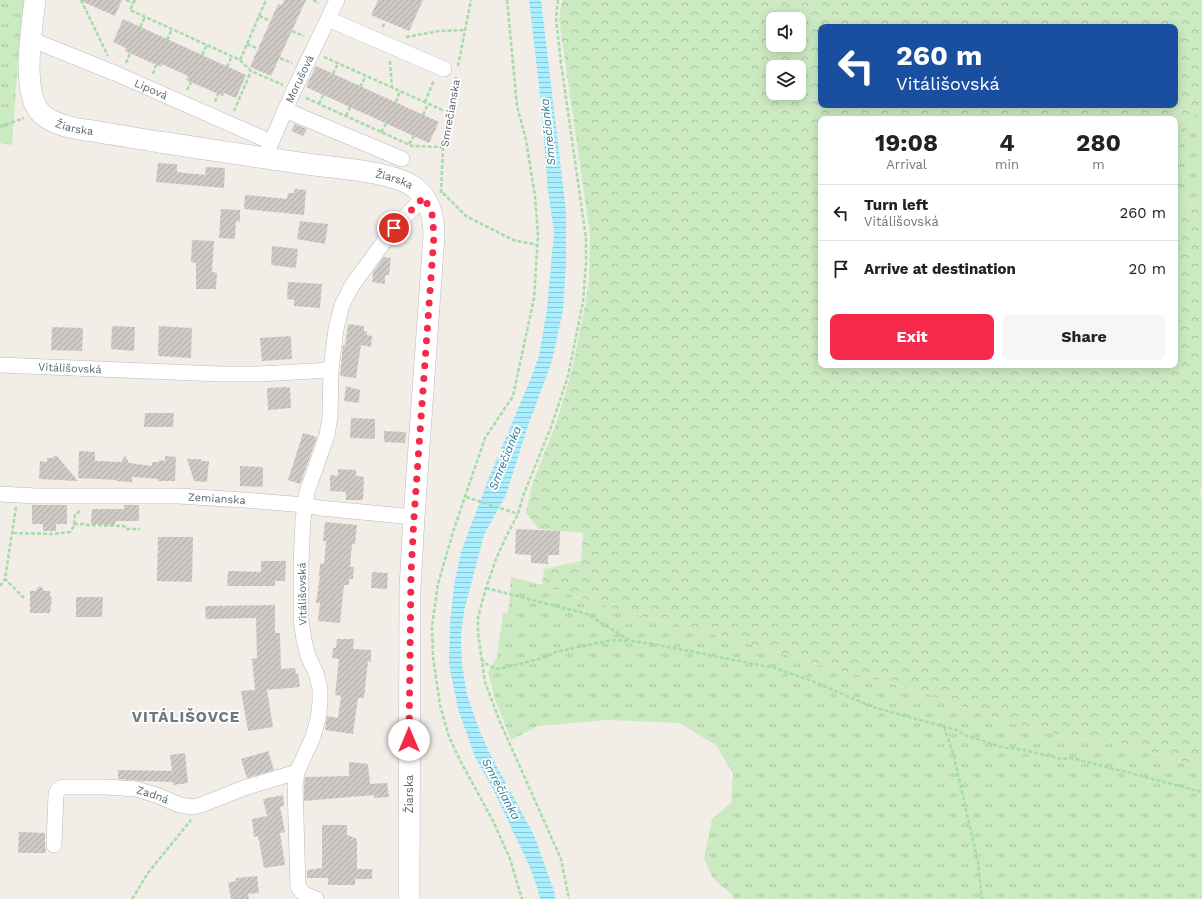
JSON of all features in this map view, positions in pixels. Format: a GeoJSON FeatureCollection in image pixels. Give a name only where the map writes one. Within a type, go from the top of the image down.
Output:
{"type":"FeatureCollection","features":[{"type":"Feature","properties":{"kind":"street"},"geometry":{"type":"LineString","coordinates":[[35,0],[30,39],[29,84],[33,101],[40,113]]}},
{"type":"Feature","properties":{"kind":"street","name":"Morušová"},"geometry":{"type":"LineString","coordinates":[[268,150],[312,51],[337,0]]}},
{"type":"Feature","properties":{"kind":"street"},"geometry":{"type":"LineString","coordinates":[[328,19],[448,73]]}},
{"type":"Feature","properties":{"kind":"street","name":"Lipová"},"geometry":{"type":"LineString","coordinates":[[30,39],[121,69],[228,123],[268,150]]}},
{"type":"Feature","properties":{"kind":"street"},"geometry":{"type":"LineString","coordinates":[[286,110],[402,159]]}},
{"type":"Feature","properties":{"kind":"street","name":"Žiarska"},"geometry":{"type":"LineString","coordinates":[[40,113],[54,122],[67,126],[114,135],[268,150],[391,177],[435,195],[432,214],[434,235],[410,588],[409,899]]}},
{"type":"Feature","properties":{"kind":"street","name":"Vitálišovská"},"geometry":{"type":"LineString","coordinates":[[316,899],[304,894],[298,887],[295,785],[297,772],[313,737],[318,719],[320,702],[320,689],[316,674],[308,656],[300,620],[303,519],[307,492],[327,435],[330,417],[331,370],[336,329],[342,305],[351,287],[394,228],[435,195]]}},
{"type":"Feature","properties":{"kind":"street","name":"Vitálišovská"},"geometry":{"type":"LineString","coordinates":[[0,365],[220,374],[260,374],[331,370]]}},
{"type":"Feature","properties":{"kind":"street","name":"Zemianska"},"geometry":{"type":"LineString","coordinates":[[0,494],[178,496],[305,505],[320,508],[414,517]]}},
{"type":"Feature","properties":{"kind":"street","name":"Zadná"},"geometry":{"type":"LineString","coordinates":[[54,845],[56,794],[58,790],[63,787],[136,789],[180,805],[193,807],[244,788],[297,772]]}},
{"type":"Feature","properties":{"kind":"path"},"geometry":{"type":"LineString","coordinates":[[81,0],[121,69]]}},
{"type":"Feature","properties":{"kind":"path"},"geometry":{"type":"LineString","coordinates":[[126,0],[134,2],[130,10],[232,56],[240,60],[251,71],[319,104],[412,146],[443,147]]}},
{"type":"Feature","properties":{"kind":"path"},"geometry":{"type":"LineString","coordinates":[[240,60],[266,0]]}},
{"type":"Feature","properties":{"kind":"path"},"geometry":{"type":"LineString","coordinates":[[313,0],[319,3]]}},
{"type":"Feature","properties":{"kind":"path","name":"Smrečianska"},"geometry":{"type":"LineString","coordinates":[[435,195],[449,113],[448,73],[465,30],[471,0]]}},
{"type":"Feature","properties":{"kind":"path"},"geometry":{"type":"LineString","coordinates":[[507,0],[517,106],[526,140],[535,196],[538,245],[534,298],[513,396],[485,438],[438,584],[432,626],[433,657],[440,705],[449,737],[460,762],[493,821],[510,859],[522,899]]}},
{"type":"Feature","properties":{"kind":"path"},"geometry":{"type":"LineString","coordinates":[[558,0],[556,18],[586,238],[586,270],[583,302],[568,376],[551,427],[523,496],[518,514],[496,559],[478,617],[478,633],[485,682],[500,722],[562,859],[569,899]]}},
{"type":"Feature","properties":{"kind":"path"},"geometry":{"type":"LineString","coordinates":[[259,16],[268,20]]}},
{"type":"Feature","properties":{"kind":"path"},"geometry":{"type":"LineString","coordinates":[[140,27],[145,17]]}},
{"type":"Feature","properties":{"kind":"path"},"geometry":{"type":"LineString","coordinates":[[385,22],[383,26],[387,28]]}},
{"type":"Feature","properties":{"kind":"path"},"geometry":{"type":"LineString","coordinates":[[167,40],[172,29]]}},
{"type":"Feature","properties":{"kind":"path"},"geometry":{"type":"LineString","coordinates":[[292,30],[304,36]]}},
{"type":"Feature","properties":{"kind":"path"},"geometry":{"type":"LineString","coordinates":[[399,34],[407,37],[439,31],[465,30]]}},
{"type":"Feature","properties":{"kind":"path"},"geometry":{"type":"LineString","coordinates":[[247,44],[256,48]]}},
{"type":"Feature","properties":{"kind":"path"},"geometry":{"type":"LineString","coordinates":[[202,55],[207,45]]}},
{"type":"Feature","properties":{"kind":"path"},"geometry":{"type":"LineString","coordinates":[[312,51],[449,113]]}},
{"type":"Feature","properties":{"kind":"path"},"geometry":{"type":"LineString","coordinates":[[121,69],[130,53]]}},
{"type":"Feature","properties":{"kind":"path"},"geometry":{"type":"LineString","coordinates":[[228,67],[232,56]]}},
{"type":"Feature","properties":{"kind":"path"},"geometry":{"type":"LineString","coordinates":[[280,58],[292,63]]}},
{"type":"Feature","properties":{"kind":"path"},"geometry":{"type":"LineString","coordinates":[[390,60],[392,88]]}},
{"type":"Feature","properties":{"kind":"path"},"geometry":{"type":"LineString","coordinates":[[333,74],[338,63]]}},
{"type":"Feature","properties":{"kind":"path"},"geometry":{"type":"LineString","coordinates":[[152,75],[156,65]]}},
{"type":"Feature","properties":{"kind":"path"},"geometry":{"type":"LineString","coordinates":[[228,123],[251,71]]}},
{"type":"Feature","properties":{"kind":"path"},"geometry":{"type":"LineString","coordinates":[[425,102],[448,73]]}},
{"type":"Feature","properties":{"kind":"path"},"geometry":{"type":"LineString","coordinates":[[360,86],[366,76]]}},
{"type":"Feature","properties":{"kind":"path"},"geometry":{"type":"LineString","coordinates":[[187,90],[191,82]]}},
{"type":"Feature","properties":{"kind":"path"},"geometry":{"type":"LineString","coordinates":[[396,102],[400,91]]}},
{"type":"Feature","properties":{"kind":"path"},"geometry":{"type":"LineString","coordinates":[[215,102],[218,94]]}},
{"type":"Feature","properties":{"kind":"path"},"geometry":{"type":"LineString","coordinates":[[319,104],[323,95]]}},
{"type":"Feature","properties":{"kind":"path"},"geometry":{"type":"LineString","coordinates":[[423,115],[428,104]]}},
{"type":"Feature","properties":{"kind":"path"},"geometry":{"type":"LineString","coordinates":[[346,116],[350,107]]}},
{"type":"Feature","properties":{"kind":"path"},"geometry":{"type":"LineString","coordinates":[[0,127],[40,113]]}},
{"type":"Feature","properties":{"kind":"path"},"geometry":{"type":"LineString","coordinates":[[381,132],[386,124]]}},
{"type":"Feature","properties":{"kind":"path"},"geometry":{"type":"LineString","coordinates":[[408,144],[414,136]]}},
{"type":"Feature","properties":{"kind":"path"},"geometry":{"type":"LineString","coordinates":[[435,195],[466,216],[513,240],[538,245]]}},
{"type":"Feature","properties":{"kind":"path"},"geometry":{"type":"LineString","coordinates":[[0,586],[5,579],[18,495]]}},
{"type":"Feature","properties":{"kind":"path"},"geometry":{"type":"LineString","coordinates":[[466,497],[518,514]]}},
{"type":"Feature","properties":{"kind":"path"},"geometry":{"type":"LineString","coordinates":[[13,533],[53,534],[70,532],[73,529],[75,514],[81,511]]}},
{"type":"Feature","properties":{"kind":"path"},"geometry":{"type":"LineString","coordinates":[[74,524],[82,524],[87,526],[124,526],[126,529],[140,529]]}},
{"type":"Feature","properties":{"kind":"path"},"geometry":{"type":"LineString","coordinates":[[5,579],[25,599]]}},
{"type":"Feature","properties":{"kind":"path"},"geometry":{"type":"LineString","coordinates":[[486,588],[587,614],[631,641]]}},
{"type":"Feature","properties":{"kind":"path"},"geometry":{"type":"LineString","coordinates":[[481,659],[489,666],[499,669],[547,657],[555,652],[612,640],[653,644],[775,668],[812,681],[873,707],[956,730],[965,735],[1001,747],[1024,750],[1062,759],[1071,758],[1202,792]]}},
{"type":"Feature","properties":{"kind":"path"},"geometry":{"type":"LineString","coordinates":[[944,727],[953,753],[978,862],[982,899]]}},
{"type":"Feature","properties":{"kind":"path"},"geometry":{"type":"LineString","coordinates":[[132,899],[148,873],[191,819]]}},
{"type":"Feature","properties":{"kind":"green space"},"geometry":{"type":"Polygon","coordinates":[[[0,0],[24,0],[12,145],[0,143],[0,0]]]}},
{"type":"Feature","properties":{"kind":"green space"},"geometry":{"type":"Polygon","coordinates":[[[562,0],[1202,0],[1202,101],[1178,147],[1178,116],[818,116],[818,368],[1178,368],[1178,201],[1202,212],[1202,487],[1200,491],[1202,503],[1202,768],[1118,742],[1070,738],[1000,720],[916,690],[820,665],[737,640],[614,609],[542,585],[544,569],[581,561],[583,533],[539,529],[526,513],[533,482],[557,421],[571,374],[589,281],[590,234],[559,19],[562,0]]]}},
{"type":"Feature","properties":{"kind":"green space"},"geometry":{"type":"Polygon","coordinates":[[[1202,101],[1202,212],[1178,201],[1178,147],[1202,101]]]}},
{"type":"Feature","properties":{"kind":"green space"},"geometry":{"type":"Polygon","coordinates":[[[511,577],[542,585],[614,609],[737,640],[820,665],[916,690],[1000,720],[1070,738],[1118,742],[1202,768],[1202,899],[732,899],[733,896],[712,877],[704,858],[712,819],[731,803],[733,774],[716,745],[679,723],[607,720],[538,726],[511,740],[495,699],[488,672],[497,657],[503,613],[507,613],[509,605],[511,577]]]}},
{"type":"Feature","properties":{"kind":"water","name":"Smrečianka"},"geometry":{"type":"Polygon","coordinates":[[[529,0],[541,0],[566,211],[566,265],[563,310],[552,361],[528,426],[506,495],[484,535],[464,611],[461,635],[462,664],[467,695],[479,729],[489,752],[534,835],[555,894],[555,899],[540,899],[529,865],[493,789],[475,757],[458,709],[449,665],[450,623],[454,585],[461,552],[490,475],[539,356],[547,309],[554,232],[548,191],[541,103],[529,0]]]}},
{"type":"Feature","properties":{"kind":"building"},"geometry":{"type":"Polygon","coordinates":[[[79,0],[122,0],[115,16],[79,0]]]}},
{"type":"Feature","properties":{"kind":"building"},"geometry":{"type":"Polygon","coordinates":[[[284,0],[306,0],[271,76],[250,67],[278,4],[282,5],[284,0]]]}},
{"type":"Feature","properties":{"kind":"building"},"geometry":{"type":"Polygon","coordinates":[[[378,0],[423,0],[409,31],[371,15],[378,0]]]}},
{"type":"Feature","properties":{"kind":"building"},"geometry":{"type":"Polygon","coordinates":[[[123,19],[246,75],[236,98],[224,93],[223,96],[186,80],[188,76],[162,64],[161,67],[125,51],[126,48],[113,42],[123,19]]]}},
{"type":"Feature","properties":{"kind":"building"},"geometry":{"type":"Polygon","coordinates":[[[316,66],[439,122],[429,143],[306,87],[316,66]]]}},
{"type":"Feature","properties":{"kind":"building"},"geometry":{"type":"Polygon","coordinates":[[[295,124],[307,129],[303,136],[291,131],[295,124]]]}},
{"type":"Feature","properties":{"kind":"building"},"geometry":{"type":"Polygon","coordinates":[[[158,163],[177,164],[177,172],[205,175],[206,167],[225,168],[224,188],[156,182],[158,163]]]}},
{"type":"Feature","properties":{"kind":"building"},"geometry":{"type":"Polygon","coordinates":[[[295,189],[306,190],[304,215],[244,209],[245,195],[287,199],[288,193],[294,193],[295,189]]]}},
{"type":"Feature","properties":{"kind":"building"},"geometry":{"type":"Polygon","coordinates":[[[221,209],[240,210],[240,222],[236,221],[235,239],[219,238],[221,209]]]}},
{"type":"Feature","properties":{"kind":"building"},"geometry":{"type":"Polygon","coordinates":[[[300,221],[328,224],[325,244],[297,239],[300,221]]]}},
{"type":"Feature","properties":{"kind":"building"},"geometry":{"type":"Polygon","coordinates":[[[192,240],[214,241],[212,272],[217,273],[216,289],[196,289],[196,263],[191,262],[192,240]]]}},
{"type":"Feature","properties":{"kind":"building"},"geometry":{"type":"Polygon","coordinates":[[[272,246],[298,249],[296,268],[271,265],[272,246]]]}},
{"type":"Feature","properties":{"kind":"building"},"geometry":{"type":"Polygon","coordinates":[[[384,257],[391,258],[389,275],[385,275],[385,284],[372,282],[373,272],[384,257]]]}},
{"type":"Feature","properties":{"kind":"building"},"geometry":{"type":"Polygon","coordinates":[[[288,282],[322,284],[320,308],[294,306],[294,300],[287,299],[288,282]]]}},
{"type":"Feature","properties":{"kind":"building"},"geometry":{"type":"Polygon","coordinates":[[[348,324],[364,326],[364,331],[367,332],[367,335],[372,336],[371,347],[361,345],[356,378],[340,376],[343,345],[345,346],[348,324]]]}},
{"type":"Feature","properties":{"kind":"building"},"geometry":{"type":"Polygon","coordinates":[[[112,326],[135,327],[134,351],[111,349],[112,326]]]}},
{"type":"Feature","properties":{"kind":"building"},"geometry":{"type":"Polygon","coordinates":[[[159,326],[192,328],[191,358],[158,356],[159,326]]]}},
{"type":"Feature","properties":{"kind":"building"},"geometry":{"type":"Polygon","coordinates":[[[52,327],[83,328],[82,351],[51,350],[52,327]]]}},
{"type":"Feature","properties":{"kind":"building"},"geometry":{"type":"Polygon","coordinates":[[[291,336],[292,359],[262,361],[260,338],[291,336]]]}},
{"type":"Feature","properties":{"kind":"building"},"geometry":{"type":"Polygon","coordinates":[[[346,386],[360,390],[359,403],[344,401],[346,386]]]}},
{"type":"Feature","properties":{"kind":"building"},"geometry":{"type":"Polygon","coordinates":[[[290,387],[291,408],[268,410],[267,388],[290,387]]]}},
{"type":"Feature","properties":{"kind":"building"},"geometry":{"type":"Polygon","coordinates":[[[145,413],[174,413],[173,427],[144,427],[145,413]]]}},
{"type":"Feature","properties":{"kind":"building"},"geometry":{"type":"Polygon","coordinates":[[[351,418],[375,419],[375,439],[350,438],[351,418]]]}},
{"type":"Feature","properties":{"kind":"building"},"geometry":{"type":"Polygon","coordinates":[[[384,431],[406,432],[405,443],[384,442],[384,431]]]}},
{"type":"Feature","properties":{"kind":"building"},"geometry":{"type":"Polygon","coordinates":[[[303,433],[317,437],[300,484],[288,480],[303,433]]]}},
{"type":"Feature","properties":{"kind":"building"},"geometry":{"type":"Polygon","coordinates":[[[79,451],[95,452],[95,461],[121,462],[125,456],[129,463],[152,466],[152,462],[159,462],[159,460],[165,461],[165,456],[176,457],[175,481],[158,481],[158,479],[132,477],[132,482],[78,478],[79,451]]]}},
{"type":"Feature","properties":{"kind":"building"},"geometry":{"type":"Polygon","coordinates":[[[56,455],[78,481],[39,479],[40,461],[47,462],[47,458],[52,458],[56,455]]]}},
{"type":"Feature","properties":{"kind":"building"},"geometry":{"type":"Polygon","coordinates":[[[187,459],[201,459],[201,461],[209,461],[207,482],[194,481],[187,459]]]}},
{"type":"Feature","properties":{"kind":"building"},"geometry":{"type":"Polygon","coordinates":[[[240,466],[263,467],[263,487],[240,486],[240,466]]]}},
{"type":"Feature","properties":{"kind":"building"},"geometry":{"type":"Polygon","coordinates":[[[338,469],[356,470],[356,476],[364,477],[363,500],[346,500],[346,492],[330,491],[330,475],[338,476],[338,469]]]}},
{"type":"Feature","properties":{"kind":"building"},"geometry":{"type":"Polygon","coordinates":[[[32,505],[67,505],[67,524],[56,524],[56,531],[43,531],[43,524],[32,524],[32,505]]]}},
{"type":"Feature","properties":{"kind":"building"},"geometry":{"type":"Polygon","coordinates":[[[124,505],[139,505],[139,521],[115,521],[115,525],[91,524],[92,509],[124,509],[124,505]]]}},
{"type":"Feature","properties":{"kind":"building"},"geometry":{"type":"Polygon","coordinates":[[[325,522],[357,525],[355,544],[352,544],[350,567],[354,567],[353,579],[349,579],[349,585],[344,585],[340,623],[318,621],[320,603],[316,603],[320,576],[320,563],[324,564],[326,541],[323,541],[325,522]]]}},
{"type":"Feature","properties":{"kind":"building"},"geometry":{"type":"Polygon","coordinates":[[[516,529],[560,531],[559,555],[548,555],[548,564],[531,563],[531,555],[515,554],[516,529]]]}},
{"type":"Feature","properties":{"kind":"building"},"geometry":{"type":"Polygon","coordinates":[[[158,537],[193,537],[192,582],[157,581],[158,537]]]}},
{"type":"Feature","properties":{"kind":"building"},"geometry":{"type":"Polygon","coordinates":[[[261,561],[286,561],[285,581],[275,581],[275,586],[227,586],[228,571],[261,572],[261,561]]]}},
{"type":"Feature","properties":{"kind":"building"},"geometry":{"type":"Polygon","coordinates":[[[372,572],[388,573],[387,589],[371,588],[372,572]]]}},
{"type":"Feature","properties":{"kind":"building"},"geometry":{"type":"Polygon","coordinates":[[[40,586],[45,591],[50,591],[50,596],[52,598],[50,613],[30,613],[30,591],[35,591],[40,586]]]}},
{"type":"Feature","properties":{"kind":"building"},"geometry":{"type":"Polygon","coordinates":[[[76,597],[103,597],[102,617],[76,617],[76,597]]]}},
{"type":"Feature","properties":{"kind":"building"},"geometry":{"type":"Polygon","coordinates":[[[275,605],[275,633],[280,633],[281,669],[295,668],[296,674],[298,674],[300,687],[267,690],[273,727],[248,731],[241,691],[255,690],[252,659],[257,658],[256,618],[206,619],[205,606],[275,605]]]}},
{"type":"Feature","properties":{"kind":"building"},"geometry":{"type":"Polygon","coordinates":[[[337,639],[354,639],[353,649],[371,650],[371,662],[368,661],[364,698],[358,698],[353,734],[325,730],[327,716],[338,718],[341,696],[335,695],[339,659],[332,658],[333,648],[336,648],[337,639]]]}},
{"type":"Feature","properties":{"kind":"building"},"geometry":{"type":"Polygon","coordinates":[[[268,751],[274,770],[247,778],[241,759],[268,751]]]}},
{"type":"Feature","properties":{"kind":"building"},"geometry":{"type":"Polygon","coordinates":[[[185,753],[188,783],[173,785],[173,782],[118,779],[118,770],[172,771],[170,755],[185,753]]]}},
{"type":"Feature","properties":{"kind":"building"},"geometry":{"type":"Polygon","coordinates":[[[349,762],[368,764],[370,784],[387,783],[389,797],[374,798],[374,795],[304,801],[305,777],[349,776],[349,762]]]}},
{"type":"Feature","properties":{"kind":"building"},"geometry":{"type":"Polygon","coordinates":[[[283,795],[284,806],[280,807],[285,832],[280,833],[285,865],[264,868],[258,836],[254,837],[252,819],[267,816],[263,799],[283,795]]]}},
{"type":"Feature","properties":{"kind":"building"},"geometry":{"type":"Polygon","coordinates":[[[322,825],[347,825],[347,835],[357,839],[357,869],[372,869],[372,879],[355,879],[355,885],[328,885],[328,878],[307,878],[307,870],[322,868],[322,825]]]}},
{"type":"Feature","properties":{"kind":"building"},"geometry":{"type":"Polygon","coordinates":[[[19,832],[45,833],[46,853],[18,853],[19,832]]]}},
{"type":"Feature","properties":{"kind":"building"},"geometry":{"type":"Polygon","coordinates":[[[257,876],[259,893],[248,894],[249,899],[231,899],[228,883],[236,881],[236,878],[257,876]]]}},
{"type":"Feature","properties":{"kind":"district","name":"VITÁLIŠOVCE"},"geometry":{"type":"Point","coordinates":[186,717]}},
{"type":"Feature","properties":{"kind":"route"},"geometry":{"type":"LineString","coordinates":[[394,228],[424,197],[432,214],[434,235],[410,588],[409,740]]}}]}
